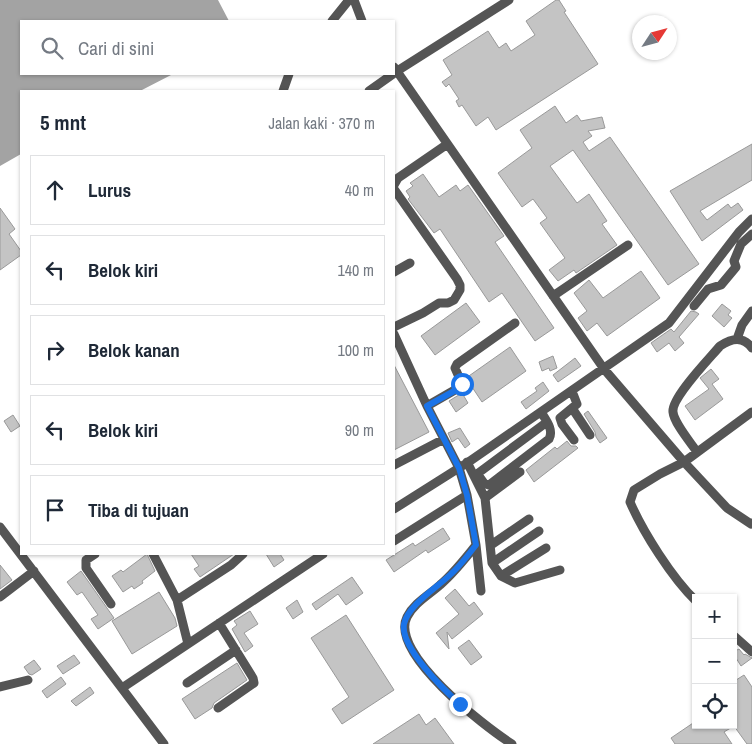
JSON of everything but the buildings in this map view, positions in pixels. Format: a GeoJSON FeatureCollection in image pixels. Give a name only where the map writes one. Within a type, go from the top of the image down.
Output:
{"type":"FeatureCollection","features":[{"type":"Feature","properties":{"kind":"lane"},"geometry":{"type":"LineString","coordinates":[[333,20],[349,0]]}},
{"type":"Feature","properties":{"kind":"lane"},"geometry":{"type":"LineString","coordinates":[[354,0],[362,20]]}},
{"type":"Feature","properties":{"kind":"lane"},"geometry":{"type":"LineString","coordinates":[[395,70],[509,0]]}},
{"type":"Feature","properties":{"kind":"lane"},"geometry":{"type":"LineString","coordinates":[[395,72],[604,369],[684,462],[728,508],[752,524]]}},
{"type":"Feature","properties":{"kind":"lane"},"geometry":{"type":"LineString","coordinates":[[282,90],[289,75]]}},
{"type":"Feature","properties":{"kind":"lane"},"geometry":{"type":"LineString","coordinates":[[370,90],[389,75]]}},
{"type":"Feature","properties":{"kind":"lane"},"geometry":{"type":"LineString","coordinates":[[395,185],[398,178],[446,145]]}},
{"type":"Feature","properties":{"kind":"lane"},"geometry":{"type":"LineString","coordinates":[[395,188],[460,285],[460,290],[454,300],[439,303],[395,327]]}},
{"type":"Feature","properties":{"kind":"lane"},"geometry":{"type":"LineString","coordinates":[[395,508],[459,468],[669,323],[739,232],[752,220]]}},
{"type":"Feature","properties":{"kind":"lane"},"geometry":{"type":"LineString","coordinates":[[694,306],[708,289],[721,285],[732,273],[736,268],[734,260],[741,244],[752,234]]}},
{"type":"Feature","properties":{"kind":"lane"},"geometry":{"type":"LineString","coordinates":[[552,296],[628,245]]}},
{"type":"Feature","properties":{"kind":"lane"},"geometry":{"type":"LineString","coordinates":[[395,271],[410,263]]}},
{"type":"Feature","properties":{"kind":"lane"},"geometry":{"type":"LineString","coordinates":[[737,339],[742,325],[752,311]]}},
{"type":"Feature","properties":{"kind":"lane"},"geometry":{"type":"LineString","coordinates":[[427,406],[460,388],[462,384],[455,368],[457,364],[515,323]]}},
{"type":"Feature","properties":{"kind":"lane"},"geometry":{"type":"LineString","coordinates":[[395,336],[427,406],[459,468],[467,495],[476,545],[481,591]]}},
{"type":"Feature","properties":{"kind":"lane"},"geometry":{"type":"LineString","coordinates":[[697,452],[677,421],[673,412],[674,403],[720,346],[728,341],[737,339],[745,341],[752,348]]}},
{"type":"Feature","properties":{"kind":"lane"},"geometry":{"type":"LineString","coordinates":[[572,391],[577,404],[560,418],[562,424],[574,440]]}},
{"type":"Feature","properties":{"kind":"lane"},"geometry":{"type":"LineString","coordinates":[[572,408],[590,435]]}},
{"type":"Feature","properties":{"kind":"lane"},"geometry":{"type":"LineString","coordinates":[[469,461],[484,483],[489,485],[551,435],[547,422],[540,412]]}},
{"type":"Feature","properties":{"kind":"lane"},"geometry":{"type":"LineString","coordinates":[[692,596],[667,565],[639,523],[630,502],[634,490],[684,462],[752,412]]}},
{"type":"Feature","properties":{"kind":"lane"},"geometry":{"type":"LineString","coordinates":[[477,474],[547,422]]}},
{"type":"Feature","properties":{"kind":"lane"},"geometry":{"type":"LineString","coordinates":[[395,464],[444,439]]}},
{"type":"Feature","properties":{"kind":"lane"},"geometry":{"type":"LineString","coordinates":[[469,461],[485,498],[492,562],[501,576],[515,583],[560,570]]}},
{"type":"Feature","properties":{"kind":"lane"},"geometry":{"type":"LineString","coordinates":[[485,498],[520,472]]}},
{"type":"Feature","properties":{"kind":"lane"},"geometry":{"type":"LineString","coordinates":[[395,540],[467,495]]}},
{"type":"Feature","properties":{"kind":"lane"},"geometry":{"type":"LineString","coordinates":[[491,545],[529,519]]}},
{"type":"Feature","properties":{"kind":"lane"},"geometry":{"type":"LineString","coordinates":[[0,527],[20,553]]}},
{"type":"Feature","properties":{"kind":"lane"},"geometry":{"type":"LineString","coordinates":[[492,562],[538,531]]}},
{"type":"Feature","properties":{"kind":"lane"},"geometry":{"type":"LineString","coordinates":[[476,545],[453,572],[416,604],[404,624],[404,634],[423,666],[439,684],[460,704],[512,744]]}},
{"type":"Feature","properties":{"kind":"lane"},"geometry":{"type":"LineString","coordinates":[[501,576],[546,548]]}},
{"type":"Feature","properties":{"kind":"lane"},"geometry":{"type":"LineString","coordinates":[[22,555],[164,744]]}},
{"type":"Feature","properties":{"kind":"lane"},"geometry":{"type":"LineString","coordinates":[[94,555],[86,560],[86,568],[111,604]]}},
{"type":"Feature","properties":{"kind":"lane"},"geometry":{"type":"LineString","coordinates":[[154,555],[177,600],[188,644]]}},
{"type":"Feature","properties":{"kind":"lane"},"geometry":{"type":"LineString","coordinates":[[177,600],[231,565],[242,555]]}},
{"type":"Feature","properties":{"kind":"lane"},"geometry":{"type":"LineString","coordinates":[[122,688],[321,555]]}},
{"type":"Feature","properties":{"kind":"lane"},"geometry":{"type":"LineString","coordinates":[[0,596],[34,571]]}},
{"type":"Feature","properties":{"kind":"lane"},"geometry":{"type":"LineString","coordinates":[[218,708],[254,683],[219,623]]}},
{"type":"Feature","properties":{"kind":"lane"},"geometry":{"type":"LineString","coordinates":[[737,639],[752,652]]}},
{"type":"Feature","properties":{"kind":"lane"},"geometry":{"type":"LineString","coordinates":[[187,683],[236,650]]}},
{"type":"Feature","properties":{"kind":"lane"},"geometry":{"type":"LineString","coordinates":[[0,687],[28,680]]}},
{"type":"Feature","properties":{"kind":"shaded area"},"geometry":{"type":"Polygon","coordinates":[[[0,0],[218,0],[228,20],[20,20],[20,75],[171,75],[142,90],[20,90],[20,155],[0,166],[0,0]]]}},
{"type":"Feature","properties":{"kind":"route"},"geometry":{"type":"LineString","coordinates":[[460,704],[423,666],[404,634],[404,624],[416,604],[440,585],[464,561],[476,545],[467,495],[459,468],[427,406],[460,388],[462,384]]}}]}
